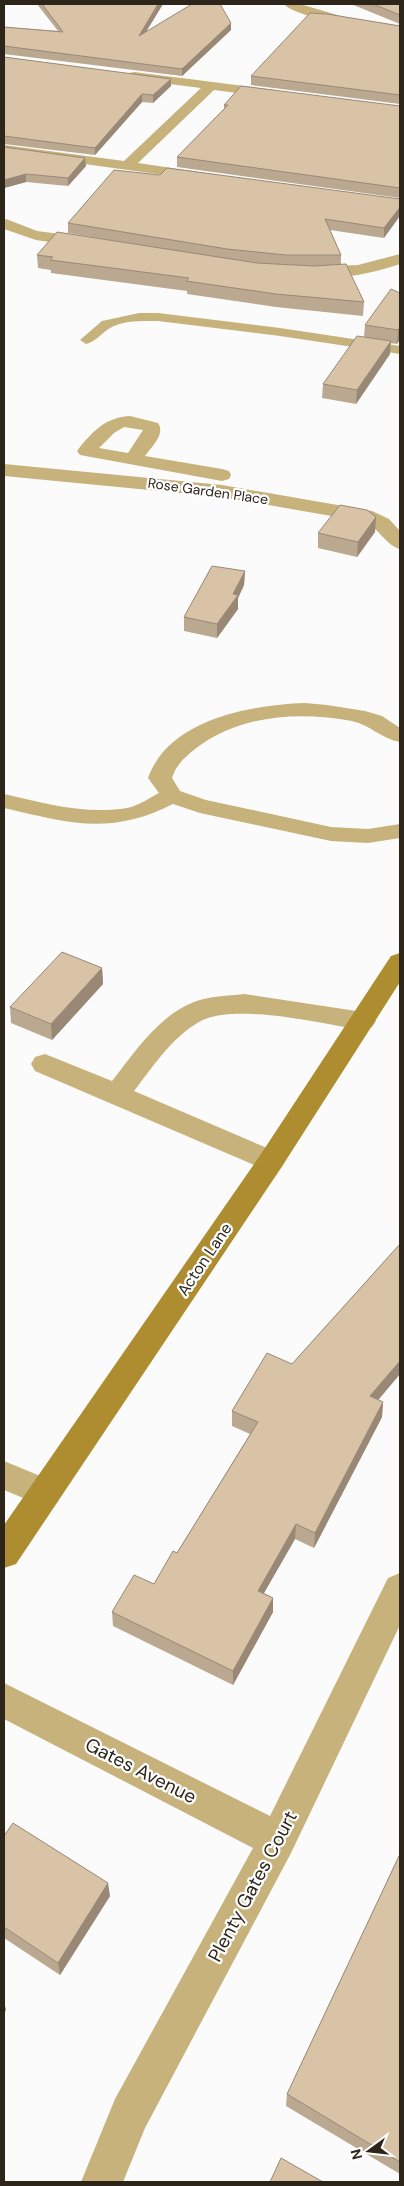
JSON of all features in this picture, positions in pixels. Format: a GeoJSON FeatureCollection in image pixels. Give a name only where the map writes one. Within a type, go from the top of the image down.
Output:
{"type":"FeatureCollection","features":[{"type":"Feature","properties":{"kind":"street"},"geometry":{"type":"LineString","coordinates":[[290,4],[314,13],[346,21],[400,30]]}},
{"type":"Feature","properties":{"kind":"street"},"geometry":{"type":"LineString","coordinates":[[119,74],[288,96]]}},
{"type":"Feature","properties":{"kind":"street"},"geometry":{"type":"LineString","coordinates":[[127,166],[210,86]]}},
{"type":"Feature","properties":{"kind":"street"},"geometry":{"type":"LineString","coordinates":[[4,149],[214,178]]}},
{"type":"Feature","properties":{"kind":"street"},"geometry":{"type":"LineString","coordinates":[[6,224],[14,229],[38,236],[102,245]]}},
{"type":"Feature","properties":{"kind":"street"},"geometry":{"type":"LineString","coordinates":[[298,272],[332,273],[396,265]]}},
{"type":"Feature","properties":{"kind":"street"},"geometry":{"type":"LineString","coordinates":[[133,459],[390,509]]}},
{"type":"Feature","properties":{"kind":"street","name":"Rose Garden Place"},"geometry":{"type":"LineString","coordinates":[[4,470],[222,491],[372,517],[382,523],[400,543]]}},
{"type":"Feature","properties":{"kind":"street"},"geometry":{"type":"LineString","coordinates":[[400,735],[396,735],[374,721],[350,714],[312,710],[281,711],[243,716],[224,722],[194,736],[164,764],[160,778],[172,796],[200,806],[331,834],[368,836],[400,831]]}},
{"type":"Feature","properties":{"kind":"street"},"geometry":{"type":"LineString","coordinates":[[4,801],[77,817],[128,815],[144,810],[172,796]]}},
{"type":"Feature","properties":{"kind":"street","name":"Acton Lane"},"geometry":{"type":"LineString","coordinates":[[4,1553],[271,1161],[364,1021],[400,962]]}},
{"type":"Feature","properties":{"kind":"street"},"geometry":{"type":"LineString","coordinates":[[116,1095],[164,1035],[188,1016],[204,1008],[244,1003],[364,1021]]}},
{"type":"Feature","properties":{"kind":"street"},"geometry":{"type":"LineString","coordinates":[[46,1064],[271,1161]]}},
{"type":"Feature","properties":{"kind":"street"},"geometry":{"type":"LineString","coordinates":[[4,1475],[45,1493]]}},
{"type":"Feature","properties":{"kind":"street","name":"Plenty Gates Court"},"geometry":{"type":"LineString","coordinates":[[102,2182],[130,2114],[278,1840],[400,1589]]}},
{"type":"Feature","properties":{"kind":"street","name":"Gates Avenue"},"geometry":{"type":"LineString","coordinates":[[4,1700],[278,1840]]}},
{"type":"Feature","properties":{"kind":"lane"},"geometry":{"type":"LineString","coordinates":[[86,340],[107,324],[139,317],[158,317],[280,332],[400,350]]}},
{"type":"Feature","properties":{"kind":"building"},"geometry":{"type":"Polygon","coordinates":[[[42,4],[158,4],[139,36],[192,4],[220,4],[231,23],[182,69],[4,46],[4,27],[63,32],[42,4]]]}},
{"type":"Feature","properties":{"kind":"building"},"geometry":{"type":"Polygon","coordinates":[[[373,4],[400,4],[400,15],[373,4]]]}},
{"type":"Feature","properties":{"kind":"building"},"geometry":{"type":"Polygon","coordinates":[[[310,13],[400,26],[400,95],[251,76],[310,13]]]}},
{"type":"Feature","properties":{"kind":"building"},"geometry":{"type":"Polygon","coordinates":[[[4,57],[171,79],[153,95],[142,94],[95,148],[4,136],[4,57]]]}},
{"type":"Feature","properties":{"kind":"building"},"geometry":{"type":"Polygon","coordinates":[[[241,86],[400,106],[400,188],[177,157],[228,105],[224,105],[241,86]]]}},
{"type":"Feature","properties":{"kind":"building"},"geometry":{"type":"Polygon","coordinates":[[[4,147],[85,158],[68,178],[26,174],[4,180],[4,147]]]}},
{"type":"Feature","properties":{"kind":"building"},"geometry":{"type":"Polygon","coordinates":[[[167,168],[400,199],[400,207],[384,228],[325,219],[341,255],[286,255],[227,249],[68,223],[114,170],[160,175],[167,168]]]}},
{"type":"Feature","properties":{"kind":"building"},"geometry":{"type":"Polygon","coordinates":[[[57,232],[257,263],[314,266],[346,264],[364,302],[276,294],[186,281],[189,278],[50,260],[53,257],[37,255],[57,232]]]}},
{"type":"Feature","properties":{"kind":"building"},"geometry":{"type":"Polygon","coordinates":[[[391,289],[400,293],[400,327],[398,330],[365,325],[391,289]]]}},
{"type":"Feature","properties":{"kind":"building"},"geometry":{"type":"Polygon","coordinates":[[[357,336],[391,341],[357,390],[323,384],[357,336]]]}},
{"type":"Feature","properties":{"kind":"building"},"geometry":{"type":"Polygon","coordinates":[[[340,505],[367,510],[376,517],[358,542],[318,533],[340,505]]]}},
{"type":"Feature","properties":{"kind":"building"},"geometry":{"type":"Polygon","coordinates":[[[212,566],[245,571],[233,594],[238,595],[217,624],[184,617],[212,566]]]}},
{"type":"Feature","properties":{"kind":"building"},"geometry":{"type":"Polygon","coordinates":[[[62,952],[102,968],[51,1024],[10,1007],[62,952]]]}},
{"type":"Feature","properties":{"kind":"building"},"geometry":{"type":"Polygon","coordinates":[[[400,1244],[400,1361],[370,1396],[383,1402],[315,1533],[296,1524],[258,1591],[273,1598],[233,1671],[112,1612],[134,1575],[154,1584],[173,1551],[177,1553],[258,1422],[232,1411],[267,1353],[292,1364],[400,1244]]]}},
{"type":"Feature","properties":{"kind":"building"},"geometry":{"type":"Polygon","coordinates":[[[13,1823],[108,1883],[58,1963],[4,1927],[4,1836],[13,1823]]]}},
{"type":"Feature","properties":{"kind":"building"},"geometry":{"type":"Polygon","coordinates":[[[400,1854],[400,2162],[287,2094],[400,1854]]]}},
{"type":"Feature","properties":{"kind":"building"},"geometry":{"type":"Polygon","coordinates":[[[281,2158],[323,2182],[270,2182],[281,2158]]]}}]}
